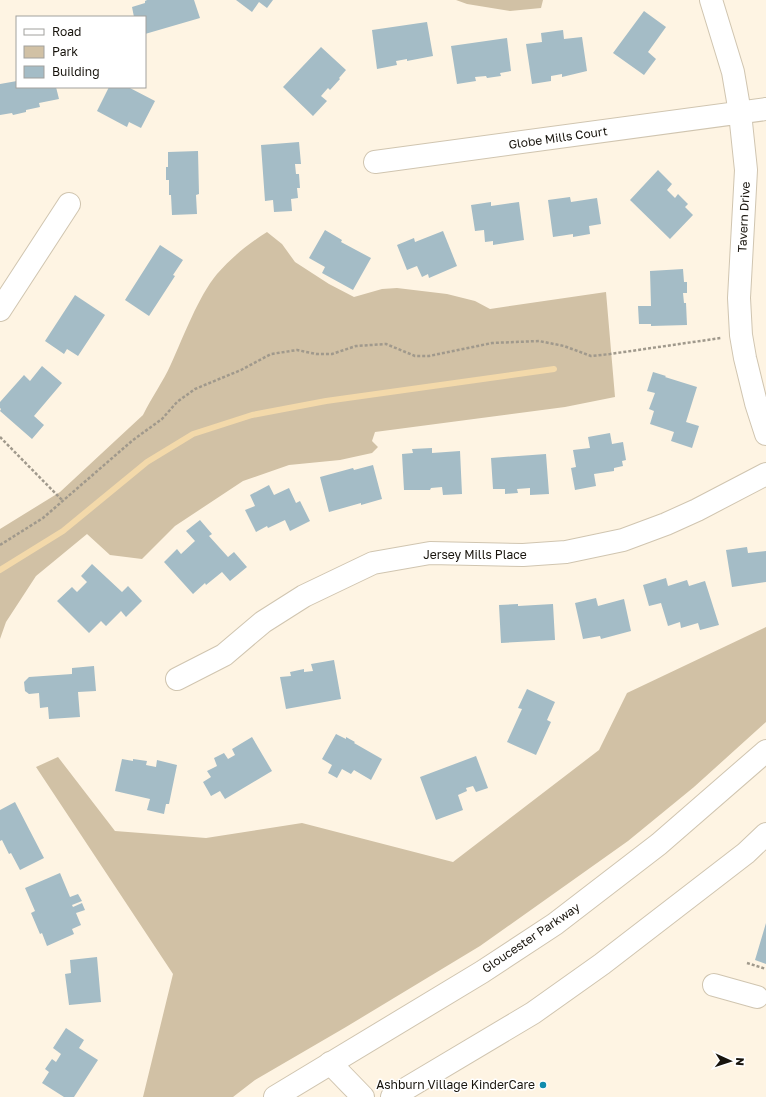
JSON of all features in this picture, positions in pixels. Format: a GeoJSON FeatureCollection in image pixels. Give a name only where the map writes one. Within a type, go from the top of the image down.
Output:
{"type":"FeatureCollection","features":[{"type":"Feature","properties":{"kind":"street","name":"Tavern Drive"},"geometry":{"type":"LineString","coordinates":[[711,0],[733,72],[740,113],[746,170],[739,298],[741,335],[756,403],[766,434]]}},
{"type":"Feature","properties":{"kind":"street","name":"Globe Mills Court"},"geometry":{"type":"LineString","coordinates":[[375,162],[766,109]]}},
{"type":"Feature","properties":{"kind":"street"},"geometry":{"type":"LineString","coordinates":[[0,310],[69,204]]}},
{"type":"Feature","properties":{"kind":"street","name":"Jersey Mills Place"},"geometry":{"type":"LineString","coordinates":[[177,679],[224,655],[263,622],[304,596],[373,563],[430,553],[523,555],[566,552],[623,540],[666,524],[697,510],[766,474]]}},
{"type":"Feature","properties":{"kind":"street","name":"Gloucester Parkway"},"geometry":{"type":"LineString","coordinates":[[275,1097],[482,972],[555,924],[659,844],[766,752]]}},
{"type":"Feature","properties":{"kind":"street"},"geometry":{"type":"LineString","coordinates":[[392,1097],[539,1009],[632,941],[746,853],[766,834]]}},
{"type":"Feature","properties":{"kind":"street"},"geometry":{"type":"LineString","coordinates":[[714,984],[757,997]]}},
{"type":"Feature","properties":{"kind":"street"},"geometry":{"type":"LineString","coordinates":[[330,1063],[340,1097]]}},
{"type":"Feature","properties":{"kind":"street"},"geometry":{"type":"LineString","coordinates":[[330,1063],[363,1097]]}},
{"type":"Feature","properties":{"kind":"path"},"geometry":{"type":"LineString","coordinates":[[0,545],[43,518],[132,440],[162,419],[177,402],[194,389],[241,370],[271,354],[297,350],[316,354],[332,354],[356,346],[386,344],[415,356],[429,356],[492,343],[538,340],[564,346],[591,356],[741,335]]}},
{"type":"Feature","properties":{"kind":"path"},"geometry":{"type":"LineString","coordinates":[[0,437],[63,501]]}},
{"type":"Feature","properties":{"kind":"path"},"geometry":{"type":"LineString","coordinates":[[747,963],[766,969]]}},
{"type":"Feature","properties":{"kind":"green space"},"geometry":{"type":"Polygon","coordinates":[[[456,0],[543,0],[541,8],[510,11],[467,4],[456,0]]]}},
{"type":"Feature","properties":{"kind":"green space"},"geometry":{"type":"Polygon","coordinates":[[[267,232],[282,244],[295,262],[329,284],[354,297],[382,289],[397,288],[447,294],[475,301],[490,309],[606,292],[615,397],[565,407],[375,432],[372,441],[378,447],[372,453],[340,460],[289,465],[243,481],[175,526],[142,559],[110,555],[87,534],[36,576],[6,622],[0,639],[0,529],[60,492],[143,415],[168,371],[192,317],[210,283],[234,256],[267,232]]]}},
{"type":"Feature","properties":{"kind":"green space"},"geometry":{"type":"Polygon","coordinates":[[[766,627],[766,722],[694,787],[628,841],[480,946],[255,1080],[233,1097],[143,1097],[173,974],[36,767],[58,757],[115,831],[206,838],[302,823],[453,862],[599,750],[627,693],[766,627]]]}},
{"type":"Feature","properties":{"kind":"building"},"geometry":{"type":"Polygon","coordinates":[[[194,0],[200,18],[146,34],[146,16],[134,16],[132,7],[145,3],[145,1],[194,0]]]}},
{"type":"Feature","properties":{"kind":"building"},"geometry":{"type":"Polygon","coordinates":[[[236,0],[273,0],[267,8],[259,2],[252,12],[236,0]]]}},
{"type":"Feature","properties":{"kind":"building"},"geometry":{"type":"Polygon","coordinates":[[[644,11],[666,27],[648,52],[656,59],[644,75],[613,53],[644,11]]]}},
{"type":"Feature","properties":{"kind":"building"},"geometry":{"type":"Polygon","coordinates":[[[427,22],[433,56],[407,61],[407,59],[396,61],[397,65],[377,69],[372,30],[427,22]]]}},
{"type":"Feature","properties":{"kind":"building"},"geometry":{"type":"Polygon","coordinates":[[[563,30],[564,39],[582,37],[587,71],[562,77],[562,74],[551,76],[551,81],[532,84],[526,44],[542,42],[541,33],[563,30]]]}},
{"type":"Feature","properties":{"kind":"building"},"geometry":{"type":"Polygon","coordinates":[[[507,38],[511,71],[500,73],[501,76],[487,78],[486,76],[475,77],[476,81],[457,84],[451,46],[507,38]]]}},
{"type":"Feature","properties":{"kind":"building"},"geometry":{"type":"Polygon","coordinates":[[[321,47],[346,70],[330,90],[328,88],[321,96],[327,101],[313,116],[283,87],[321,47]]]}},
{"type":"Feature","properties":{"kind":"building"},"geometry":{"type":"Polygon","coordinates":[[[16,81],[16,88],[56,88],[59,99],[39,103],[40,107],[26,110],[26,112],[13,115],[12,113],[0,115],[0,84],[16,81]]]}},
{"type":"Feature","properties":{"kind":"building"},"geometry":{"type":"Polygon","coordinates":[[[108,88],[130,88],[155,101],[141,128],[129,122],[127,127],[97,111],[108,88]]]}},
{"type":"Feature","properties":{"kind":"building"},"geometry":{"type":"Polygon","coordinates":[[[299,142],[301,164],[295,164],[296,174],[299,174],[300,188],[297,188],[298,198],[291,199],[292,211],[274,212],[273,200],[265,201],[261,145],[299,142]]]}},
{"type":"Feature","properties":{"kind":"building"},"geometry":{"type":"Polygon","coordinates":[[[198,151],[199,194],[196,195],[197,214],[172,215],[171,195],[169,195],[169,180],[166,180],[168,152],[198,151]]]}},
{"type":"Feature","properties":{"kind":"building"},"geometry":{"type":"Polygon","coordinates":[[[658,170],[672,184],[667,190],[675,198],[678,194],[688,204],[685,207],[693,215],[670,239],[630,200],[658,170]]]}},
{"type":"Feature","properties":{"kind":"building"},"geometry":{"type":"Polygon","coordinates":[[[570,197],[571,202],[597,198],[601,224],[589,226],[590,234],[573,237],[573,234],[553,237],[548,200],[570,197]]]}},
{"type":"Feature","properties":{"kind":"building"},"geometry":{"type":"Polygon","coordinates":[[[491,202],[491,206],[519,202],[524,240],[493,245],[493,241],[485,242],[484,230],[475,231],[471,205],[491,202]]]}},
{"type":"Feature","properties":{"kind":"building"},"geometry":{"type":"Polygon","coordinates":[[[325,230],[342,240],[341,242],[371,258],[353,290],[322,273],[325,267],[309,258],[325,230]]]}},
{"type":"Feature","properties":{"kind":"building"},"geometry":{"type":"Polygon","coordinates":[[[443,231],[457,266],[429,278],[428,274],[422,277],[417,266],[407,270],[397,245],[414,238],[415,242],[443,231]]]}},
{"type":"Feature","properties":{"kind":"building"},"geometry":{"type":"Polygon","coordinates":[[[160,245],[183,260],[173,275],[175,276],[149,316],[125,300],[160,245]]]}},
{"type":"Feature","properties":{"kind":"building"},"geometry":{"type":"Polygon","coordinates":[[[683,269],[684,282],[687,282],[687,293],[683,293],[684,303],[686,303],[687,325],[651,326],[651,324],[639,324],[638,306],[651,306],[650,271],[683,269]]]}},
{"type":"Feature","properties":{"kind":"building"},"geometry":{"type":"Polygon","coordinates":[[[75,295],[105,315],[78,356],[67,349],[64,354],[45,341],[75,295]]]}},
{"type":"Feature","properties":{"kind":"building"},"geometry":{"type":"Polygon","coordinates":[[[42,366],[62,383],[34,416],[44,425],[32,439],[0,411],[0,402],[24,375],[30,381],[42,366]]]}},
{"type":"Feature","properties":{"kind":"building"},"geometry":{"type":"Polygon","coordinates":[[[653,372],[697,387],[686,422],[699,426],[692,448],[671,441],[674,432],[650,424],[654,411],[649,409],[655,393],[647,391],[653,372]]]}},
{"type":"Feature","properties":{"kind":"building"},"geometry":{"type":"Polygon","coordinates":[[[610,433],[612,444],[623,442],[626,460],[622,461],[623,466],[614,468],[614,471],[594,474],[596,486],[575,490],[571,468],[576,467],[573,450],[590,448],[588,437],[610,433]]]}},
{"type":"Feature","properties":{"kind":"building"},"geometry":{"type":"Polygon","coordinates":[[[432,448],[432,453],[460,451],[462,494],[443,495],[442,487],[431,488],[430,490],[404,490],[402,454],[413,453],[412,449],[432,448]]]}},
{"type":"Feature","properties":{"kind":"building"},"geometry":{"type":"Polygon","coordinates":[[[546,454],[549,494],[530,495],[530,488],[517,489],[518,493],[505,494],[505,489],[493,489],[491,458],[546,454]]]}},
{"type":"Feature","properties":{"kind":"building"},"geometry":{"type":"Polygon","coordinates":[[[373,465],[382,499],[329,512],[320,477],[353,468],[354,470],[373,465]]]}},
{"type":"Feature","properties":{"kind":"building"},"geometry":{"type":"Polygon","coordinates":[[[269,485],[274,495],[289,488],[296,503],[300,501],[310,521],[290,531],[285,520],[268,528],[267,526],[256,532],[245,510],[255,506],[250,495],[269,485]]]}},
{"type":"Feature","properties":{"kind":"building"},"geometry":{"type":"Polygon","coordinates":[[[200,520],[212,534],[209,536],[228,557],[234,552],[247,567],[230,581],[222,572],[206,585],[205,583],[193,594],[164,562],[177,549],[181,554],[195,541],[186,531],[200,520]]]}},
{"type":"Feature","properties":{"kind":"building"},"geometry":{"type":"Polygon","coordinates":[[[747,547],[748,553],[766,551],[766,582],[732,587],[726,550],[747,547]]]}},
{"type":"Feature","properties":{"kind":"building"},"geometry":{"type":"Polygon","coordinates":[[[92,564],[122,592],[128,586],[142,601],[126,617],[121,611],[106,626],[101,621],[89,633],[57,601],[72,587],[77,592],[87,582],[81,576],[92,564]]]}},
{"type":"Feature","properties":{"kind":"building"},"geometry":{"type":"Polygon","coordinates":[[[666,578],[668,586],[687,580],[689,586],[705,581],[719,625],[700,630],[698,623],[681,628],[680,622],[668,626],[661,603],[649,606],[643,585],[666,578]]]}},
{"type":"Feature","properties":{"kind":"building"},"geometry":{"type":"Polygon","coordinates":[[[596,598],[598,606],[624,599],[631,631],[601,639],[600,636],[583,639],[575,603],[596,598]]]}},
{"type":"Feature","properties":{"kind":"building"},"geometry":{"type":"Polygon","coordinates":[[[518,604],[518,606],[553,604],[555,640],[501,643],[499,605],[518,604]]]}},
{"type":"Feature","properties":{"kind":"building"},"geometry":{"type":"Polygon","coordinates":[[[334,660],[341,699],[286,709],[280,677],[291,676],[290,672],[304,669],[304,672],[313,671],[311,664],[334,660]]]}},
{"type":"Feature","properties":{"kind":"building"},"geometry":{"type":"Polygon","coordinates":[[[94,666],[96,691],[78,692],[80,717],[49,719],[48,707],[40,708],[39,693],[29,694],[25,691],[24,682],[29,677],[72,674],[72,668],[94,666]]]}},
{"type":"Feature","properties":{"kind":"building"},"geometry":{"type":"Polygon","coordinates":[[[527,689],[555,702],[547,720],[551,722],[536,755],[507,742],[522,709],[518,708],[527,689]]]}},
{"type":"Feature","properties":{"kind":"building"},"geometry":{"type":"Polygon","coordinates":[[[336,734],[346,739],[346,737],[382,759],[371,780],[354,770],[351,774],[342,769],[337,778],[328,773],[332,765],[322,759],[336,734]]]}},
{"type":"Feature","properties":{"kind":"building"},"geometry":{"type":"Polygon","coordinates":[[[252,737],[272,771],[225,799],[220,791],[211,796],[203,782],[211,777],[207,771],[217,766],[214,758],[224,753],[228,759],[235,755],[232,749],[252,737]]]}},
{"type":"Feature","properties":{"kind":"building"},"geometry":{"type":"Polygon","coordinates":[[[476,756],[488,788],[476,792],[473,786],[466,788],[467,791],[458,795],[463,810],[436,820],[420,777],[476,756]]]}},
{"type":"Feature","properties":{"kind":"building"},"geometry":{"type":"Polygon","coordinates":[[[122,759],[147,761],[146,765],[156,767],[157,760],[177,765],[169,804],[166,804],[164,814],[147,810],[150,799],[115,791],[122,759]]]}},
{"type":"Feature","properties":{"kind":"building"},"geometry":{"type":"Polygon","coordinates":[[[15,802],[44,858],[20,870],[11,853],[9,854],[2,840],[0,841],[0,810],[15,802]]]}},
{"type":"Feature","properties":{"kind":"building"},"geometry":{"type":"Polygon","coordinates":[[[60,873],[70,897],[78,894],[82,901],[72,905],[73,907],[82,903],[85,910],[76,913],[81,925],[72,929],[74,934],[47,946],[31,913],[35,911],[25,888],[60,873]]]}},
{"type":"Feature","properties":{"kind":"building"},"geometry":{"type":"Polygon","coordinates":[[[766,923],[766,964],[755,960],[766,923]]]}},
{"type":"Feature","properties":{"kind":"building"},"geometry":{"type":"Polygon","coordinates":[[[97,957],[101,1002],[69,1005],[65,974],[71,973],[70,960],[97,957]]]}},
{"type":"Feature","properties":{"kind":"building"},"geometry":{"type":"Polygon","coordinates":[[[66,1028],[84,1040],[79,1048],[98,1060],[74,1097],[64,1097],[42,1083],[49,1072],[45,1069],[52,1059],[56,1062],[61,1054],[53,1048],[66,1028]]]}},
{"type":"Feature","properties":{"kind":"waterway"},"geometry":{"type":"LineString","coordinates":[[0,570],[63,531],[147,462],[193,434],[252,415],[326,401],[554,369]]}},
{"type":"Feature","properties":{"kind":"place","name":"Ashburn Village KinderCare"},"geometry":{"type":"Point","coordinates":[543,1085]}}]}
